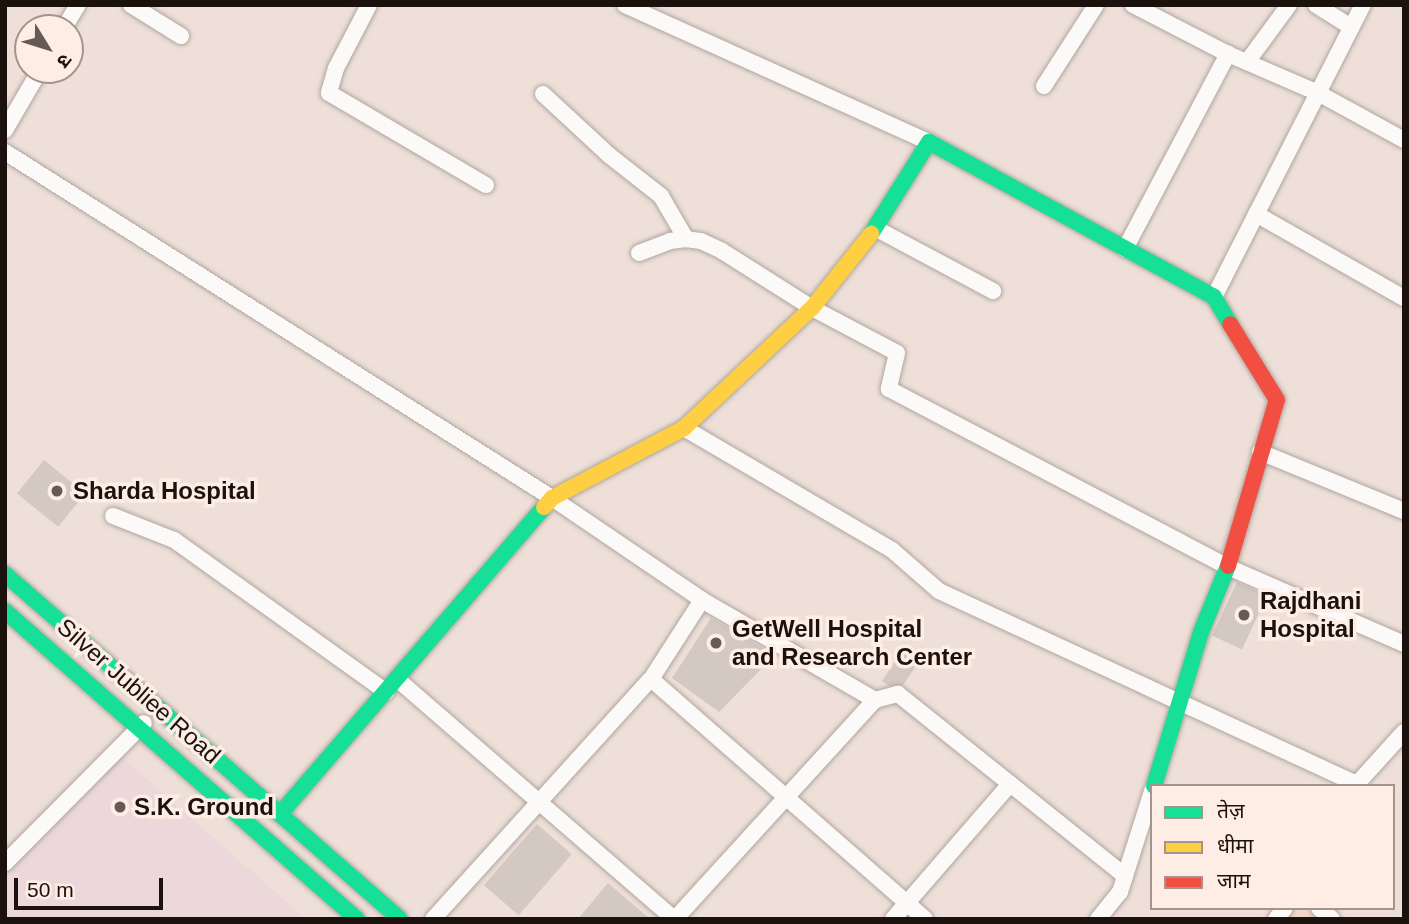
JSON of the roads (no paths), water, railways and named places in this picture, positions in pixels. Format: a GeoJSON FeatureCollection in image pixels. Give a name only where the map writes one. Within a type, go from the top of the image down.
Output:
{"type":"FeatureCollection","features":[{"type":"Feature","properties":{"kind":"street"},"geometry":{"type":"LineString","coordinates":[[131,5],[181,36]]}},
{"type":"Feature","properties":{"kind":"street"},"geometry":{"type":"LineString","coordinates":[[369,5],[337,68],[329,93],[486,185]]}},
{"type":"Feature","properties":{"kind":"street"},"geometry":{"type":"LineString","coordinates":[[625,5],[929,142],[1213,297],[1277,400],[1228,567],[1201,632],[1154,784]]}},
{"type":"Feature","properties":{"kind":"street"},"geometry":{"type":"LineString","coordinates":[[1044,86],[1096,5]]}},
{"type":"Feature","properties":{"kind":"street"},"geometry":{"type":"LineString","coordinates":[[1133,5],[1228,54],[1318,93],[1404,140]]}},
{"type":"Feature","properties":{"kind":"street"},"geometry":{"type":"LineString","coordinates":[[1247,62],[1289,5]]}},
{"type":"Feature","properties":{"kind":"street"},"geometry":{"type":"LineString","coordinates":[[1316,5],[1351,27]]}},
{"type":"Feature","properties":{"kind":"street"},"geometry":{"type":"LineString","coordinates":[[1213,297],[1363,5]]}},
{"type":"Feature","properties":{"kind":"street"},"geometry":{"type":"LineString","coordinates":[[1125,249],[1228,54]]}},
{"type":"Feature","properties":{"kind":"street"},"geometry":{"type":"LineString","coordinates":[[5,130],[32,84]]}},
{"type":"Feature","properties":{"kind":"street"},"geometry":{"type":"LineString","coordinates":[[543,94],[610,156],[661,196],[686,239]]}},
{"type":"Feature","properties":{"kind":"street"},"geometry":{"type":"LineString","coordinates":[[280,814],[552,498],[684,428],[812,307],[875,228],[929,142]]}},
{"type":"Feature","properties":{"kind":"street"},"geometry":{"type":"LineString","coordinates":[[5,152],[552,498],[702,600],[875,700]]}},
{"type":"Feature","properties":{"kind":"street"},"geometry":{"type":"LineString","coordinates":[[1256,214],[1404,298]]}},
{"type":"Feature","properties":{"kind":"street"},"geometry":{"type":"LineString","coordinates":[[875,228],[993,291]]}},
{"type":"Feature","properties":{"kind":"street"},"geometry":{"type":"LineString","coordinates":[[639,253],[670,241],[686,239],[701,241],[722,251],[812,307],[897,352],[890,389],[1228,567],[1404,643]]}},
{"type":"Feature","properties":{"kind":"street"},"geometry":{"type":"LineString","coordinates":[[684,428],[892,550],[939,591],[1353,784]]}},
{"type":"Feature","properties":{"kind":"street"},"geometry":{"type":"LineString","coordinates":[[1260,452],[1404,511]]}},
{"type":"Feature","properties":{"kind":"street"},"geometry":{"type":"LineString","coordinates":[[113,516],[174,540],[391,686],[539,802],[674,919],[875,700],[898,694],[1125,876]]}},
{"type":"Feature","properties":{"kind":"street","name":"Silver Jubliee Road"},"geometry":{"type":"LineString","coordinates":[[5,574],[400,919]]}},
{"type":"Feature","properties":{"kind":"street"},"geometry":{"type":"LineString","coordinates":[[433,919],[651,680],[702,600]]}},
{"type":"Feature","properties":{"kind":"street"},"geometry":{"type":"LineString","coordinates":[[5,611],[357,919]]}},
{"type":"Feature","properties":{"kind":"street"},"geometry":{"type":"LineString","coordinates":[[651,680],[925,919]]}},
{"type":"Feature","properties":{"kind":"street"},"geometry":{"type":"LineString","coordinates":[[5,863],[158,708]]}},
{"type":"Feature","properties":{"kind":"street"},"geometry":{"type":"LineString","coordinates":[[1356,784],[1403,735]]}},
{"type":"Feature","properties":{"kind":"street"},"geometry":{"type":"LineString","coordinates":[[893,919],[1010,784]]}},
{"type":"Feature","properties":{"kind":"street"},"geometry":{"type":"LineString","coordinates":[[1098,919],[1120,892],[1150,797]]}},
{"type":"Feature","properties":{"kind":"place","name":"Sharda Hospital"},"geometry":{"type":"Point","coordinates":[57,491]}},
{"type":"Feature","properties":{"kind":"place","name":"Rajdhani Hospital"},"geometry":{"type":"Point","coordinates":[1244,615]}},
{"type":"Feature","properties":{"kind":"place","name":"GetWell Hospital and Research Center"},"geometry":{"type":"Point","coordinates":[716,643]}},
{"type":"Feature","properties":{"kind":"place","name":"S.K. Ground"},"geometry":{"type":"Point","coordinates":[120,807]}}]}
